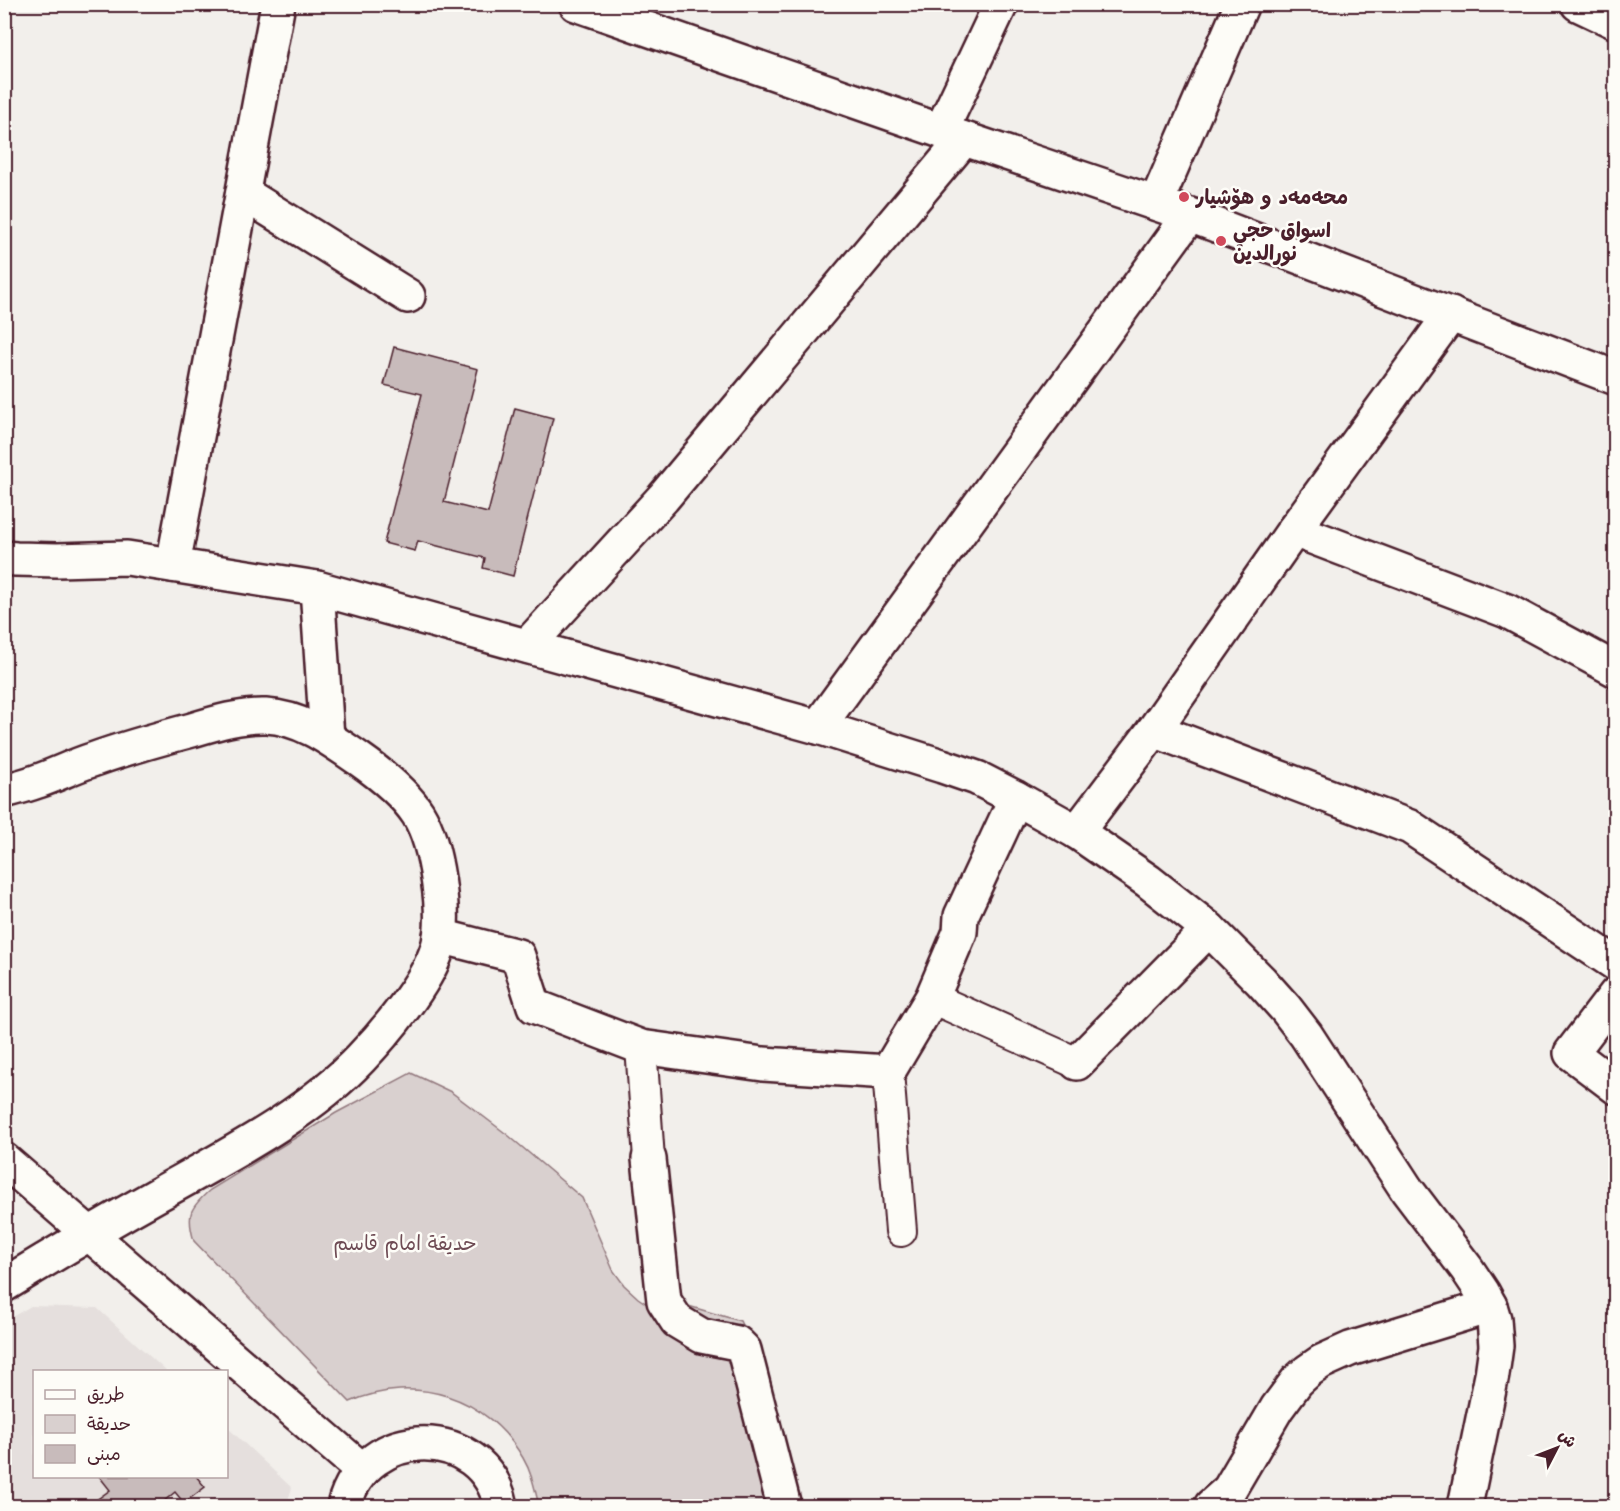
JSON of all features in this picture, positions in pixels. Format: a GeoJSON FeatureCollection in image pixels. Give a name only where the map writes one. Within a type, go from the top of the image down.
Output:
{"type":"FeatureCollection","features":[{"type":"Feature","properties":{"kind":"street"},"geometry":{"type":"LineString","coordinates":[[173,565],[278,4]]}},
{"type":"Feature","properties":{"kind":"street"},"geometry":{"type":"LineString","coordinates":[[576,4],[1190,215],[1616,378]]}},
{"type":"Feature","properties":{"kind":"street"},"geometry":{"type":"LineString","coordinates":[[527,646],[663,498],[952,135],[1001,4]]}},
{"type":"Feature","properties":{"kind":"street"},"geometry":{"type":"LineString","coordinates":[[1156,204],[1242,4]]}},
{"type":"Feature","properties":{"kind":"street"},"geometry":{"type":"LineString","coordinates":[[1578,4],[1616,22]]}},
{"type":"Feature","properties":{"kind":"street"},"geometry":{"type":"LineString","coordinates":[[243,193],[408,296]]}},
{"type":"Feature","properties":{"kind":"street"},"geometry":{"type":"LineString","coordinates":[[818,727],[1190,215]]}},
{"type":"Feature","properties":{"kind":"street"},"geometry":{"type":"LineString","coordinates":[[1077,832],[1154,730],[1294,530],[1451,314]]}},
{"type":"Feature","properties":{"kind":"street"},"geometry":{"type":"LineString","coordinates":[[1294,530],[1508,611],[1616,670]]}},
{"type":"Feature","properties":{"kind":"street"},"geometry":{"type":"LineString","coordinates":[[4,558],[57,560],[127,558],[317,588],[818,727],[942,766],[976,778],[1017,798],[1077,832],[1148,881],[1209,929],[1286,1008],[1407,1190],[1467,1269],[1490,1306],[1496,1332],[1496,1346],[1465,1506]]}},
{"type":"Feature","properties":{"kind":"street"},"geometry":{"type":"LineString","coordinates":[[317,588],[327,737]]}},
{"type":"Feature","properties":{"kind":"street"},"geometry":{"type":"LineString","coordinates":[[4,791],[35,783],[89,761],[146,742],[238,718],[263,716],[286,719],[327,737],[384,778],[418,814],[434,856],[440,904],[440,936],[437,949],[414,993],[375,1042],[332,1086],[303,1108],[230,1154],[89,1233],[4,1285]]}},
{"type":"Feature","properties":{"kind":"street"},"geometry":{"type":"LineString","coordinates":[[1154,730],[1410,827],[1616,964]]}},
{"type":"Feature","properties":{"kind":"street"},"geometry":{"type":"LineString","coordinates":[[901,1231],[888,1072],[932,998],[960,932],[962,916],[1017,798]]}},
{"type":"Feature","properties":{"kind":"street"},"geometry":{"type":"LineString","coordinates":[[932,998],[1077,1063],[1209,929]]}},
{"type":"Feature","properties":{"kind":"street"},"geometry":{"type":"LineString","coordinates":[[440,936],[518,956],[534,1006],[641,1047],[763,1064],[888,1072]]}},
{"type":"Feature","properties":{"kind":"street"},"geometry":{"type":"LineString","coordinates":[[1616,994],[1570,1053],[1616,1087]]}},
{"type":"Feature","properties":{"kind":"street"},"geometry":{"type":"LineString","coordinates":[[641,1047],[664,1300],[677,1321],[702,1336],[737,1342],[744,1350],[784,1506]]}},
{"type":"Feature","properties":{"kind":"street"},"geometry":{"type":"LineString","coordinates":[[4,1160],[362,1470]]}},
{"type":"Feature","properties":{"kind":"street"},"geometry":{"type":"LineString","coordinates":[[1210,1506],[1229,1490],[1288,1393],[1314,1366],[1350,1349],[1490,1306]]}},
{"type":"Feature","properties":{"kind":"street"},"geometry":{"type":"LineString","coordinates":[[344,1506],[348,1492],[362,1470],[382,1454],[394,1448],[419,1443],[445,1446],[468,1457],[488,1476],[501,1506]]}},
{"type":"Feature","properties":{"kind":"shaded area"},"geometry":{"type":"Polygon","coordinates":[[[31,1306],[97,1308],[165,1370],[33,1370],[33,1478],[228,1478],[228,1428],[292,1488],[286,1506],[5,1506],[5,1321],[31,1306]]]}},
{"type":"Feature","properties":{"kind":"green space","name":"حديقة امام قاسم"},"geometry":{"type":"Polygon","coordinates":[[[411,1073],[451,1092],[509,1136],[582,1198],[613,1270],[638,1298],[647,1304],[685,1305],[740,1321],[758,1359],[791,1506],[539,1506],[531,1476],[523,1458],[508,1437],[490,1419],[448,1396],[424,1391],[400,1390],[375,1394],[350,1402],[194,1241],[190,1218],[194,1207],[210,1190],[336,1113],[411,1073]]]}},
{"type":"Feature","properties":{"kind":"building"},"geometry":{"type":"Polygon","coordinates":[[[394,347],[478,369],[444,502],[488,513],[515,408],[553,418],[513,576],[483,568],[485,558],[418,541],[415,551],[384,543],[422,394],[384,385],[394,347]]]}},
{"type":"Feature","properties":{"kind":"building"},"geometry":{"type":"Polygon","coordinates":[[[101,1478],[198,1478],[205,1487],[184,1503],[175,1492],[162,1503],[164,1506],[88,1506],[110,1490],[101,1478]]]}},
{"type":"Feature","properties":{"kind":"place","name":"محەمەد و هۆشیار"},"geometry":{"type":"Point","coordinates":[1184,197]}},
{"type":"Feature","properties":{"kind":"place","name":"اسواق حجي نورالدين"},"geometry":{"type":"Point","coordinates":[1221,241]}}]}
